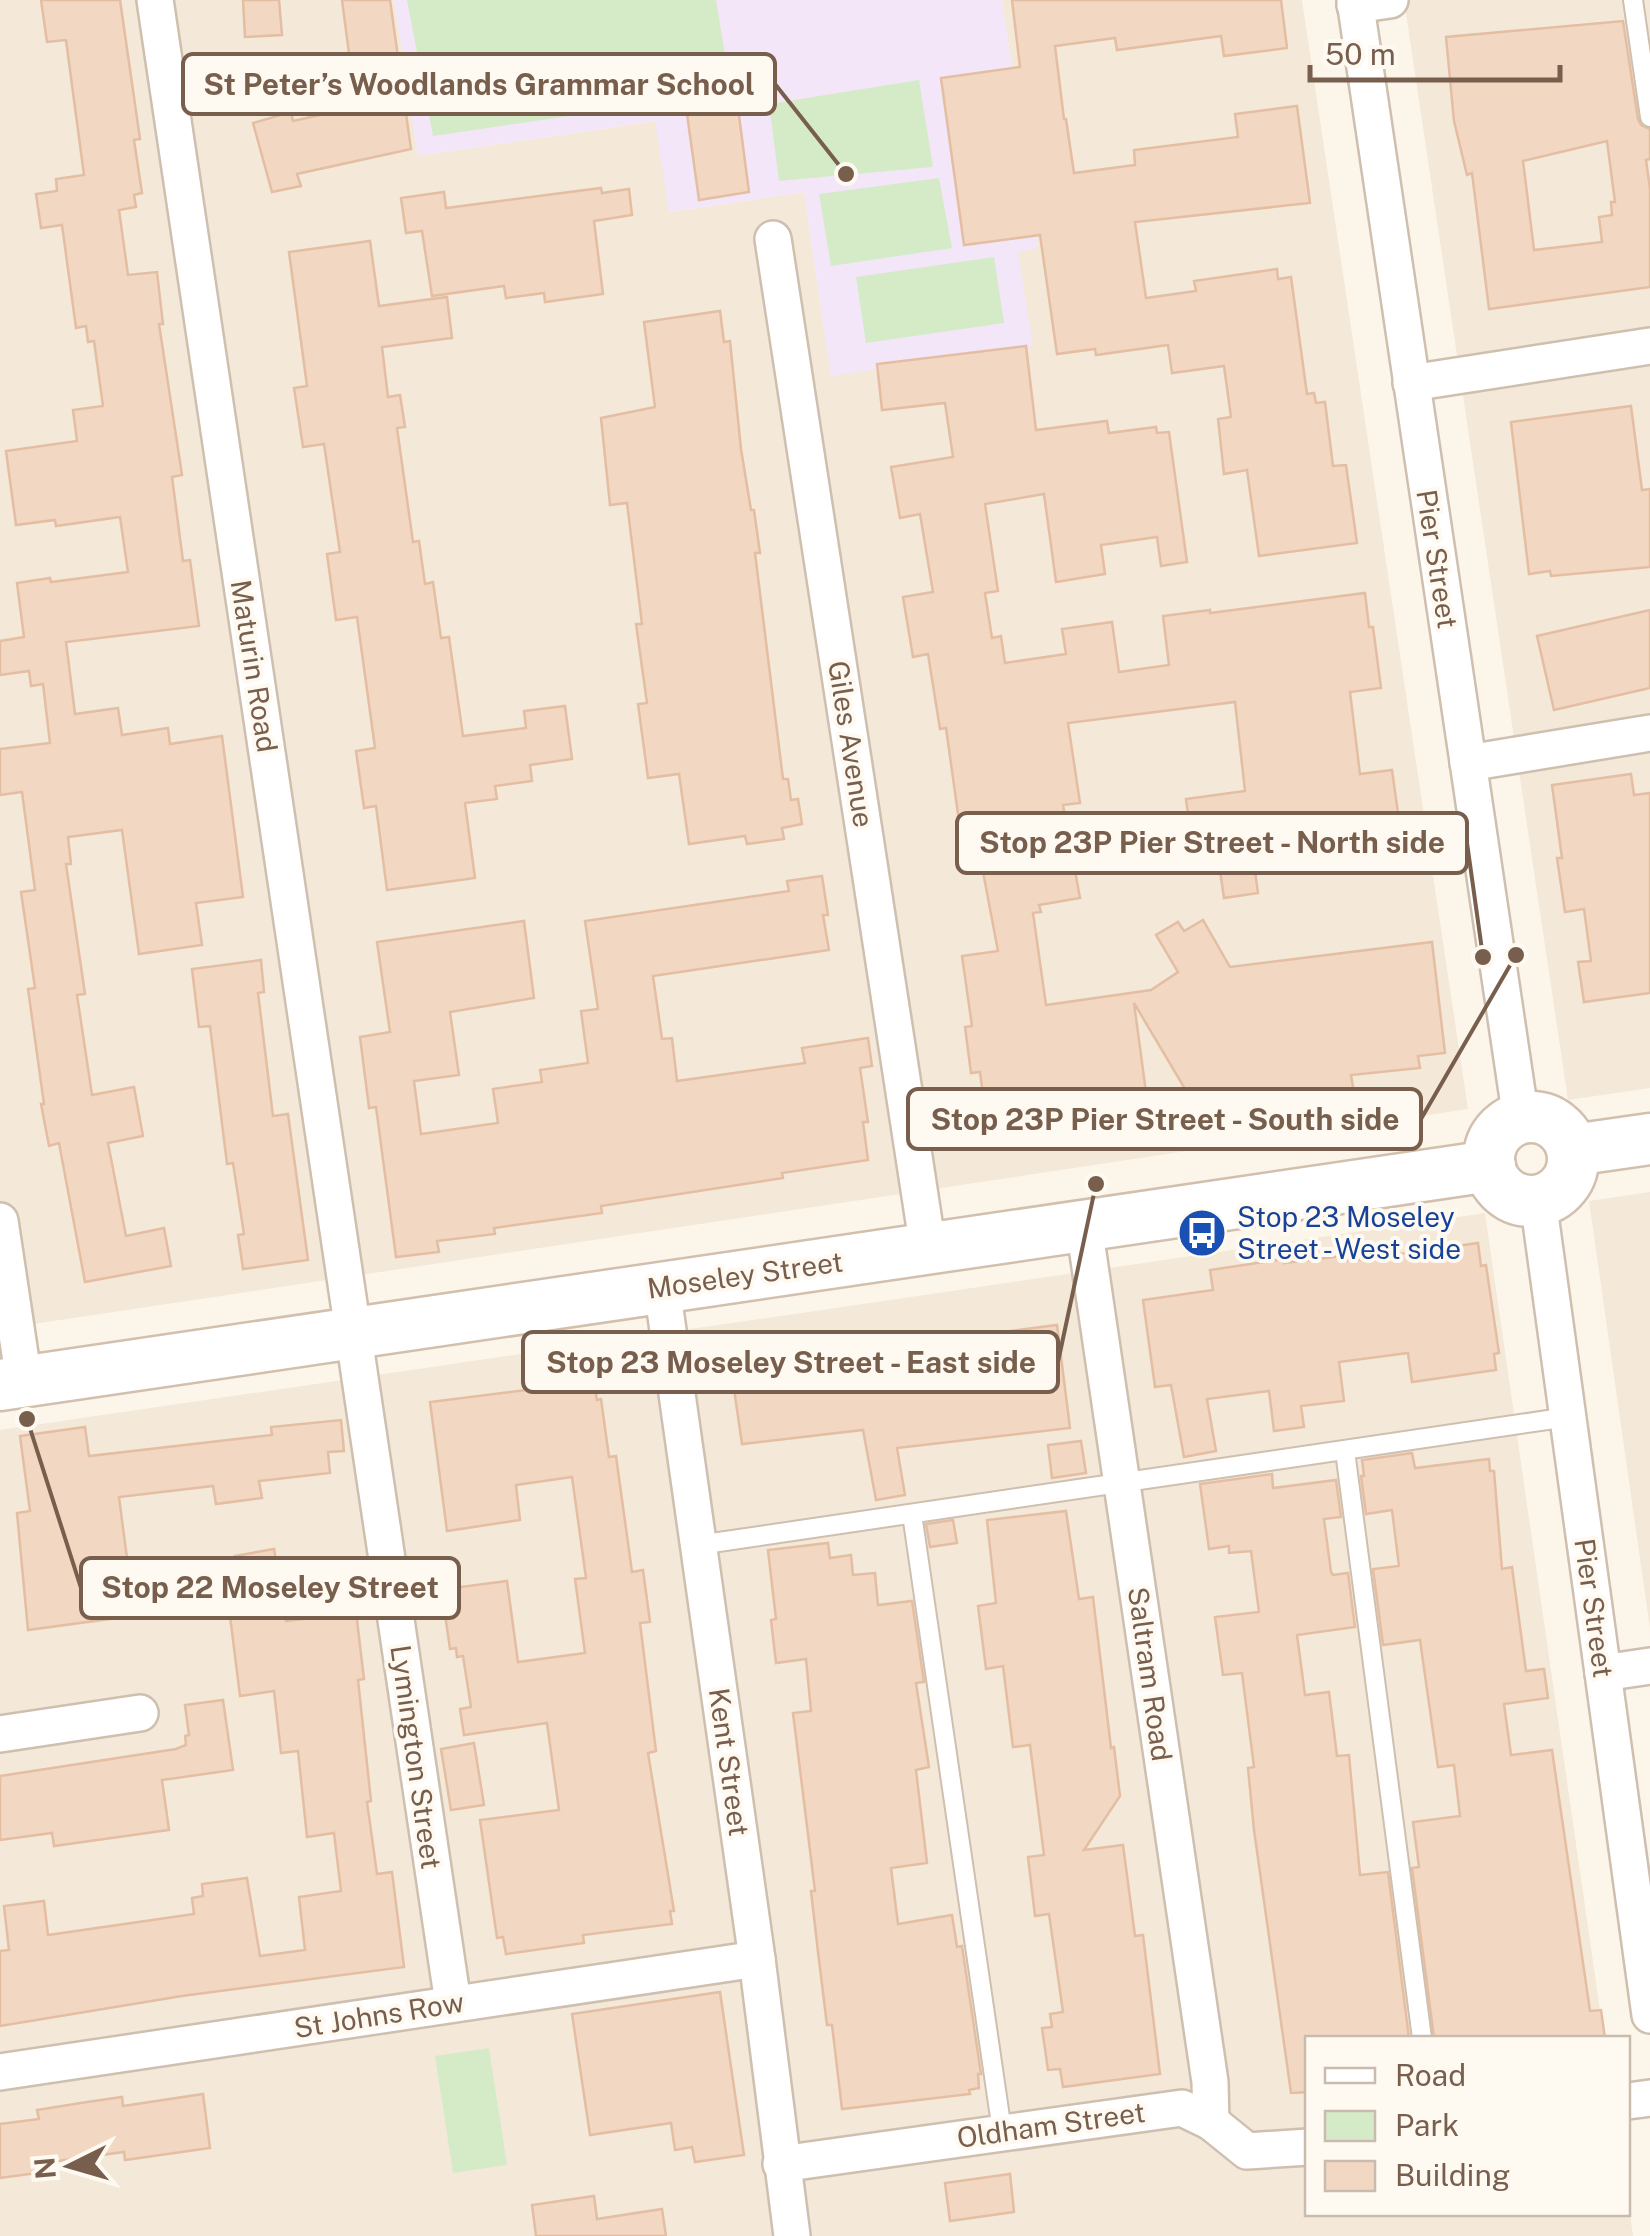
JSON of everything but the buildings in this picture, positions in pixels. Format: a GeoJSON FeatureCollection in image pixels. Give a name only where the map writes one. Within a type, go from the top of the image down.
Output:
{"type":"FeatureCollection","features":[{"type":"Feature","properties":{"kind":"street","name":"Maturin Road"},"geometry":{"type":"LineString","coordinates":[[155,0],[354,1332]]}},
{"type":"Feature","properties":{"kind":"street","name":"Pier Street"},"geometry":{"type":"LineString","coordinates":[[1367,2],[1411,383],[1520,1118]]}},
{"type":"Feature","properties":{"kind":"street","name":"Giles Avenue"},"geometry":{"type":"LineString","coordinates":[[773,239],[928,1248]]}},
{"type":"Feature","properties":{"kind":"street"},"geometry":{"type":"LineString","coordinates":[[1411,383],[1650,346]]}},
{"type":"Feature","properties":{"kind":"street"},"geometry":{"type":"LineString","coordinates":[[1468,763],[1650,733]]}},
{"type":"Feature","properties":{"kind":"street"},"geometry":{"type":"LineString","coordinates":[[1520,1118],[1547,1120],[1559,1127],[1573,1150],[1569,1177],[1550,1196],[1538,1200],[1512,1196],[1502,1188],[1490,1166],[1490,1154],[1500,1131],[1520,1118]]}},
{"type":"Feature","properties":{"kind":"street"},"geometry":{"type":"LineString","coordinates":[[1573,1150],[1650,1139]]}},
{"type":"Feature","properties":{"kind":"street","name":"Moseley Street"},"geometry":{"type":"LineString","coordinates":[[12,1383],[1490,1166]]}},
{"type":"Feature","properties":{"kind":"street","name":"Pier Street"},"geometry":{"type":"LineString","coordinates":[[1538,1200],[1645,1942],[1650,2015]]}},
{"type":"Feature","properties":{"kind":"street"},"geometry":{"type":"LineString","coordinates":[[0,1221],[12,1383]]}},
{"type":"Feature","properties":{"kind":"street","name":"Saltram Road"},"geometry":{"type":"LineString","coordinates":[[1084,1226],[1210,2082],[1211,2122]]}},
{"type":"Feature","properties":{"kind":"street","name":"Kent Street"},"geometry":{"type":"LineString","coordinates":[[662,1288],[792,2236]]}},
{"type":"Feature","properties":{"kind":"street","name":"Lymington Street"},"geometry":{"type":"LineString","coordinates":[[354,1332],[453,2003]]}},
{"type":"Feature","properties":{"kind":"street"},"geometry":{"type":"LineString","coordinates":[[1604,1673],[1650,1666]]}},
{"type":"Feature","properties":{"kind":"street"},"geometry":{"type":"LineString","coordinates":[[0,1734],[140,1713]]}},
{"type":"Feature","properties":{"kind":"street","name":"St Johns Row"},"geometry":{"type":"LineString","coordinates":[[0,2072],[757,1959]]}},
{"type":"Feature","properties":{"kind":"street","name":"Oldham Street"},"geometry":{"type":"LineString","coordinates":[[781,2164],[1002,2130],[1182,2108],[1211,2122],[1247,2151],[1305,2147]]}},
{"type":"Feature","properties":{"kind":"lane"},"geometry":{"type":"LineString","coordinates":[[1633,0],[1650,117]]}},
{"type":"Feature","properties":{"kind":"lane"},"geometry":{"type":"LineString","coordinates":[[698,1545],[1568,1417]]}},
{"type":"Feature","properties":{"kind":"lane"},"geometry":{"type":"LineString","coordinates":[[1345,1451],[1422,2036]]}},
{"type":"Feature","properties":{"kind":"lane"},"geometry":{"type":"LineString","coordinates":[[912,1514],[1002,2130]]}},
{"type":"Feature","properties":{"kind":"shaded area"},"geometry":{"type":"Polygon","coordinates":[[[0,0],[394,0],[418,156],[656,121],[670,212],[804,192],[831,375],[1018,251],[1038,247],[1002,0],[1302,0],[1468,1109],[0,1329],[0,0]]]}},
{"type":"Feature","properties":{"kind":"shaded area"},"geometry":{"type":"Polygon","coordinates":[[[394,0],[1002,0],[1038,248],[1018,252],[1033,346],[831,376],[804,192],[669,212],[655,121],[418,156],[394,0]]]}},
{"type":"Feature","properties":{"kind":"shaded area"},"geometry":{"type":"Polygon","coordinates":[[[1404,0],[1650,0],[1650,1088],[1568,1100],[1404,0]]]}},
{"type":"Feature","properties":{"kind":"shaded area"},"geometry":{"type":"Polygon","coordinates":[[[1650,1192],[1650,1629],[1589,1201],[1650,1192]]]}},
{"type":"Feature","properties":{"kind":"shaded area"},"geometry":{"type":"Polygon","coordinates":[[[1485,1213],[1604,2036],[1305,2036],[1305,2216],[1630,2214],[1633,2236],[0,2236],[0,1430],[1485,1213]]]}},
{"type":"Feature","properties":{"kind":"green space"},"geometry":{"type":"Polygon","coordinates":[[[407,0],[716,0],[731,92],[433,136],[407,0]]]}},
{"type":"Feature","properties":{"kind":"green space"},"geometry":{"type":"Polygon","coordinates":[[[919,80],[933,167],[779,181],[769,104],[919,80]]]}},
{"type":"Feature","properties":{"kind":"green space"},"geometry":{"type":"Polygon","coordinates":[[[939,178],[952,248],[831,266],[819,194],[939,178]]]}},
{"type":"Feature","properties":{"kind":"green space"},"geometry":{"type":"Polygon","coordinates":[[[994,257],[1004,323],[866,343],[856,277],[994,257]]]}},
{"type":"Feature","properties":{"kind":"green space"},"geometry":{"type":"Polygon","coordinates":[[[489,2048],[507,2165],[453,2173],[435,2056],[489,2048]]]}},
{"type":"Feature","properties":{"kind":"place","name":"St Peter’s Woodlands Grammar School"},"geometry":{"type":"Point","coordinates":[846,174]}},
{"type":"Feature","properties":{"kind":"place","name":"Stop 23P Pier Street - South side"},"geometry":{"type":"Point","coordinates":[1516,955]}},
{"type":"Feature","properties":{"kind":"place","name":"Stop 23P Pier Street - North side"},"geometry":{"type":"Point","coordinates":[1483,957]}},
{"type":"Feature","properties":{"kind":"place","name":"Stop 23 Moseley Street - East side"},"geometry":{"type":"Point","coordinates":[1096,1184]}},
{"type":"Feature","properties":{"kind":"place","name":"Stop 23 Moseley Street - West side"},"geometry":{"type":"Point","coordinates":[1202,1233]}},
{"type":"Feature","properties":{"kind":"place","name":"Stop 22 Moseley Street"},"geometry":{"type":"Point","coordinates":[27,1419]}}]}
